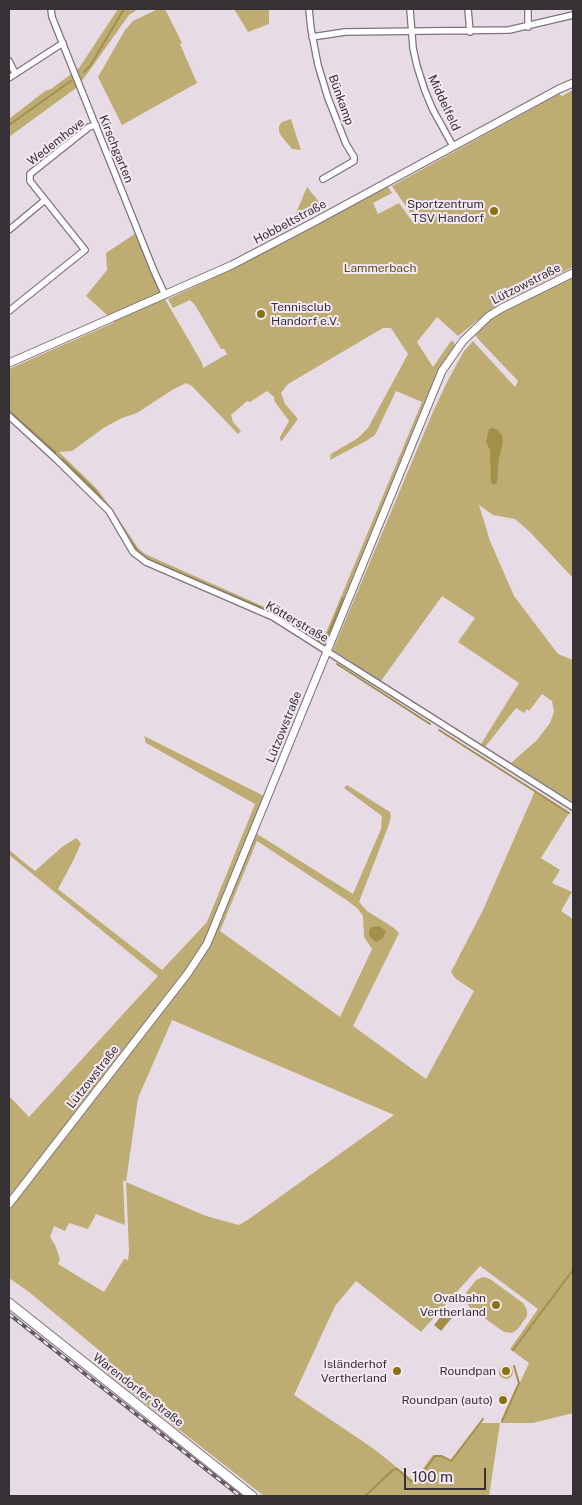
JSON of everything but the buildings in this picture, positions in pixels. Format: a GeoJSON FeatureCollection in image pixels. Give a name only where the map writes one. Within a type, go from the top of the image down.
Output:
{"type":"FeatureCollection","features":[{"type":"Feature","properties":{"kind":"main road","name":"Warendorfer Straße"},"geometry":{"type":"LineString","coordinates":[[9,1303],[252,1496]]}},
{"type":"Feature","properties":{"kind":"street","name":"Kirschgarten"},"geometry":{"type":"LineString","coordinates":[[51,9],[52,17],[165,295]]}},
{"type":"Feature","properties":{"kind":"street","name":"Bünkamp"},"geometry":{"type":"LineString","coordinates":[[308,9],[318,65],[328,98],[346,144],[354,157],[354,161],[323,179]]}},
{"type":"Feature","properties":{"kind":"street","name":"Middelfeld"},"geometry":{"type":"LineString","coordinates":[[410,9],[413,48],[425,91],[433,110],[454,146]]}},
{"type":"Feature","properties":{"kind":"street"},"geometry":{"type":"LineString","coordinates":[[468,9],[470,32]]}},
{"type":"Feature","properties":{"kind":"street"},"geometry":{"type":"LineString","coordinates":[[528,9],[528,27]]}},
{"type":"Feature","properties":{"kind":"street"},"geometry":{"type":"LineString","coordinates":[[312,37],[345,32],[470,32],[510,30],[573,16]]}},
{"type":"Feature","properties":{"kind":"street"},"geometry":{"type":"LineString","coordinates":[[9,78],[63,43]]}},
{"type":"Feature","properties":{"kind":"street"},"geometry":{"type":"LineString","coordinates":[[9,61],[15,73]]}},
{"type":"Feature","properties":{"kind":"street","name":"Hobbeltstraße"},"geometry":{"type":"LineString","coordinates":[[9,363],[248,257],[573,83]]}},
{"type":"Feature","properties":{"kind":"street","name":"Wedemhove"},"geometry":{"type":"LineString","coordinates":[[9,311],[85,250],[30,181],[30,174],[90,127],[96,125]]}},
{"type":"Feature","properties":{"kind":"street"},"geometry":{"type":"LineString","coordinates":[[9,230],[45,200]]}},
{"type":"Feature","properties":{"kind":"street","name":"Lützowstraße"},"geometry":{"type":"LineString","coordinates":[[9,1204],[188,973],[207,944],[440,376],[454,352],[469,334],[489,316],[573,273]]}},
{"type":"Feature","properties":{"kind":"street","name":"Kötterstraße"},"geometry":{"type":"LineString","coordinates":[[9,416],[110,511],[133,552],[146,562],[272,617],[573,808]]}},
{"type":"Feature","properties":{"kind":"shaded area"},"geometry":{"type":"Polygon","coordinates":[[[493,428],[502,435],[503,442],[499,458],[497,483],[493,485],[491,482],[490,450],[486,442],[489,429],[493,428]]]}},
{"type":"Feature","properties":{"kind":"shaded area"},"geometry":{"type":"Polygon","coordinates":[[[379,926],[386,931],[383,938],[376,942],[369,936],[369,931],[371,927],[379,926]]]}},
{"type":"Feature","properties":{"kind":"shaded area"},"geometry":{"type":"Polygon","coordinates":[[[448,1308],[455,1314],[441,1331],[434,1325],[448,1308]]]}},
{"type":"Feature","properties":{"kind":"shaded area"},"geometry":{"type":"Polygon","coordinates":[[[9,1311],[243,1496],[237,1496],[191,1460],[9,1316],[9,1311]]]}},
{"type":"Feature","properties":{"kind":"green space"},"geometry":{"type":"Polygon","coordinates":[[[118,9],[138,9],[129,15],[76,88],[9,137],[9,119],[79,68],[118,9]]]}},
{"type":"Feature","properties":{"kind":"green space"},"geometry":{"type":"Polygon","coordinates":[[[158,9],[165,9],[182,43],[180,44],[197,83],[122,125],[98,77],[125,30],[133,21],[158,9]]]}},
{"type":"Feature","properties":{"kind":"green space"},"geometry":{"type":"Polygon","coordinates":[[[234,9],[269,9],[269,24],[248,32],[234,9]]]}},
{"type":"Feature","properties":{"kind":"green space","name":"Lammerbach"},"geometry":{"type":"Polygon","coordinates":[[[573,90],[573,267],[497,305],[458,336],[437,317],[417,342],[433,367],[451,341],[454,342],[455,347],[438,371],[424,403],[328,642],[325,645],[319,646],[272,617],[146,562],[133,552],[109,511],[9,414],[9,369],[115,322],[86,296],[107,270],[106,253],[136,233],[162,294],[202,363],[203,368],[227,354],[224,349],[221,349],[195,305],[190,300],[173,308],[168,299],[241,265],[387,185],[392,193],[373,203],[378,214],[399,203],[412,221],[418,224],[392,186],[559,94],[562,96],[573,90]],[[383,328],[288,384],[281,393],[285,404],[298,419],[281,442],[280,437],[289,421],[275,402],[274,397],[267,391],[250,402],[247,401],[231,415],[233,422],[241,431],[238,434],[192,386],[186,383],[137,413],[105,427],[72,451],[59,452],[97,489],[138,548],[145,554],[267,608],[319,640],[323,640],[422,402],[396,391],[375,435],[330,460],[331,454],[358,438],[368,428],[408,354],[391,328],[383,328]]]}},
{"type":"Feature","properties":{"kind":"green space"},"geometry":{"type":"Polygon","coordinates":[[[291,119],[301,150],[292,149],[279,132],[279,126],[282,122],[291,119]]]}},
{"type":"Feature","properties":{"kind":"green space"},"geometry":{"type":"Polygon","coordinates":[[[307,187],[320,203],[298,219],[296,213],[307,187]]]}},
{"type":"Feature","properties":{"kind":"green space"},"geometry":{"type":"Polygon","coordinates":[[[573,276],[573,578],[530,532],[515,519],[493,515],[479,505],[490,541],[514,596],[558,654],[573,660],[573,802],[511,763],[537,740],[550,723],[554,712],[552,701],[542,694],[529,711],[527,709],[524,713],[516,708],[485,747],[481,744],[519,683],[458,642],[475,618],[442,596],[381,681],[333,650],[432,414],[464,351],[473,341],[515,387],[518,381],[475,334],[504,310],[573,276]]]}},
{"type":"Feature","properties":{"kind":"green space"},"geometry":{"type":"Polygon","coordinates":[[[144,736],[268,798],[254,832],[353,894],[381,829],[382,816],[344,788],[347,785],[390,812],[391,817],[388,827],[359,902],[367,911],[399,933],[353,1026],[426,1079],[474,991],[456,979],[451,972],[483,910],[535,791],[569,813],[541,858],[560,870],[552,883],[572,892],[561,911],[573,919],[573,1413],[533,1423],[501,1423],[529,1363],[510,1349],[538,1309],[480,1266],[421,1332],[356,1281],[335,1306],[294,1395],[374,1449],[414,1481],[433,1455],[451,1460],[480,1423],[500,1423],[489,1496],[264,1496],[108,1374],[108,1368],[103,1364],[106,1356],[29,1292],[9,1278],[9,1096],[29,1117],[158,976],[9,855],[9,850],[35,871],[62,847],[76,838],[81,843],[58,889],[162,970],[207,922],[255,804],[146,743],[144,736]],[[257,841],[220,931],[340,1017],[372,949],[364,937],[363,916],[348,901],[257,841]],[[172,1020],[138,1098],[126,1182],[206,1216],[239,1225],[394,1115],[172,1020]],[[123,1181],[125,1225],[96,1214],[88,1229],[69,1223],[65,1231],[54,1226],[50,1237],[60,1259],[58,1264],[104,1292],[124,1259],[128,1260],[126,1181],[123,1181]]]}},
{"type":"Feature","properties":{"kind":"green space","name":"Ovalbahn Vertherland"},"geometry":{"type":"Polygon","coordinates":[[[483,1277],[490,1279],[523,1303],[527,1310],[527,1316],[518,1329],[512,1333],[504,1332],[470,1308],[466,1301],[466,1293],[476,1280],[483,1277]]]}},
{"type":"Feature","properties":{"kind":"green space","name":"Roundpan"},"geometry":{"type":"Polygon","coordinates":[[[503,1365],[509,1365],[513,1372],[509,1379],[503,1379],[499,1375],[499,1369],[503,1365]]]}},
{"type":"Feature","properties":{"kind":"green space","name":"Roundpan (auto)"},"geometry":{"type":"Polygon","coordinates":[[[503,1393],[509,1399],[503,1405],[497,1399],[503,1393]]]}},
{"type":"Feature","properties":{"kind":"waterway"},"geometry":{"type":"LineString","coordinates":[[84,72],[90,66],[124,9]]}},
{"type":"Feature","properties":{"kind":"waterway"},"geometry":{"type":"LineString","coordinates":[[9,125],[71,81]]}},
{"type":"Feature","properties":{"kind":"waterway"},"geometry":{"type":"LineString","coordinates":[[9,411],[55,452]]}},
{"type":"Feature","properties":{"kind":"waterway"},"geometry":{"type":"LineString","coordinates":[[62,459],[94,489],[105,503]]}},
{"type":"Feature","properties":{"kind":"waterway"},"geometry":{"type":"LineString","coordinates":[[126,534],[139,553],[151,561],[266,610],[319,642],[325,641],[343,598]]}},
{"type":"Feature","properties":{"kind":"waterway"},"geometry":{"type":"LineString","coordinates":[[337,664],[430,724]]}},
{"type":"Feature","properties":{"kind":"waterway"},"geometry":{"type":"LineString","coordinates":[[439,730],[569,813]]}},
{"type":"Feature","properties":{"kind":"waterway"},"geometry":{"type":"LineString","coordinates":[[513,1350],[573,1270]]}},
{"type":"Feature","properties":{"kind":"waterway"},"geometry":{"type":"LineString","coordinates":[[502,1421],[519,1383],[514,1366]]}},
{"type":"Feature","properties":{"kind":"waterway"},"geometry":{"type":"LineString","coordinates":[[365,1496],[394,1469],[397,1469],[415,1483],[435,1456],[442,1456],[451,1461],[483,1419]]}},
{"type":"Feature","properties":{"kind":"railway"},"geometry":{"type":"LineString","coordinates":[[9,1314],[240,1496]]}},
{"type":"Feature","properties":{"kind":"place","name":"Sportzentrum TSV Handorf"},"geometry":{"type":"Point","coordinates":[494,211]}},
{"type":"Feature","properties":{"kind":"place","name":"Tennisclub Handorf e.V."},"geometry":{"type":"Point","coordinates":[261,314]}},
{"type":"Feature","properties":{"kind":"place","name":"Ovalbahn Vertherland"},"geometry":{"type":"Point","coordinates":[496,1305]}},
{"type":"Feature","properties":{"kind":"place","name":"Isländerhof Vertherland"},"geometry":{"type":"Point","coordinates":[397,1371]}},
{"type":"Feature","properties":{"kind":"place","name":"Roundpan"},"geometry":{"type":"Point","coordinates":[506,1371]}},
{"type":"Feature","properties":{"kind":"place","name":"Roundpan (auto)"},"geometry":{"type":"Point","coordinates":[503,1400]}}]}
